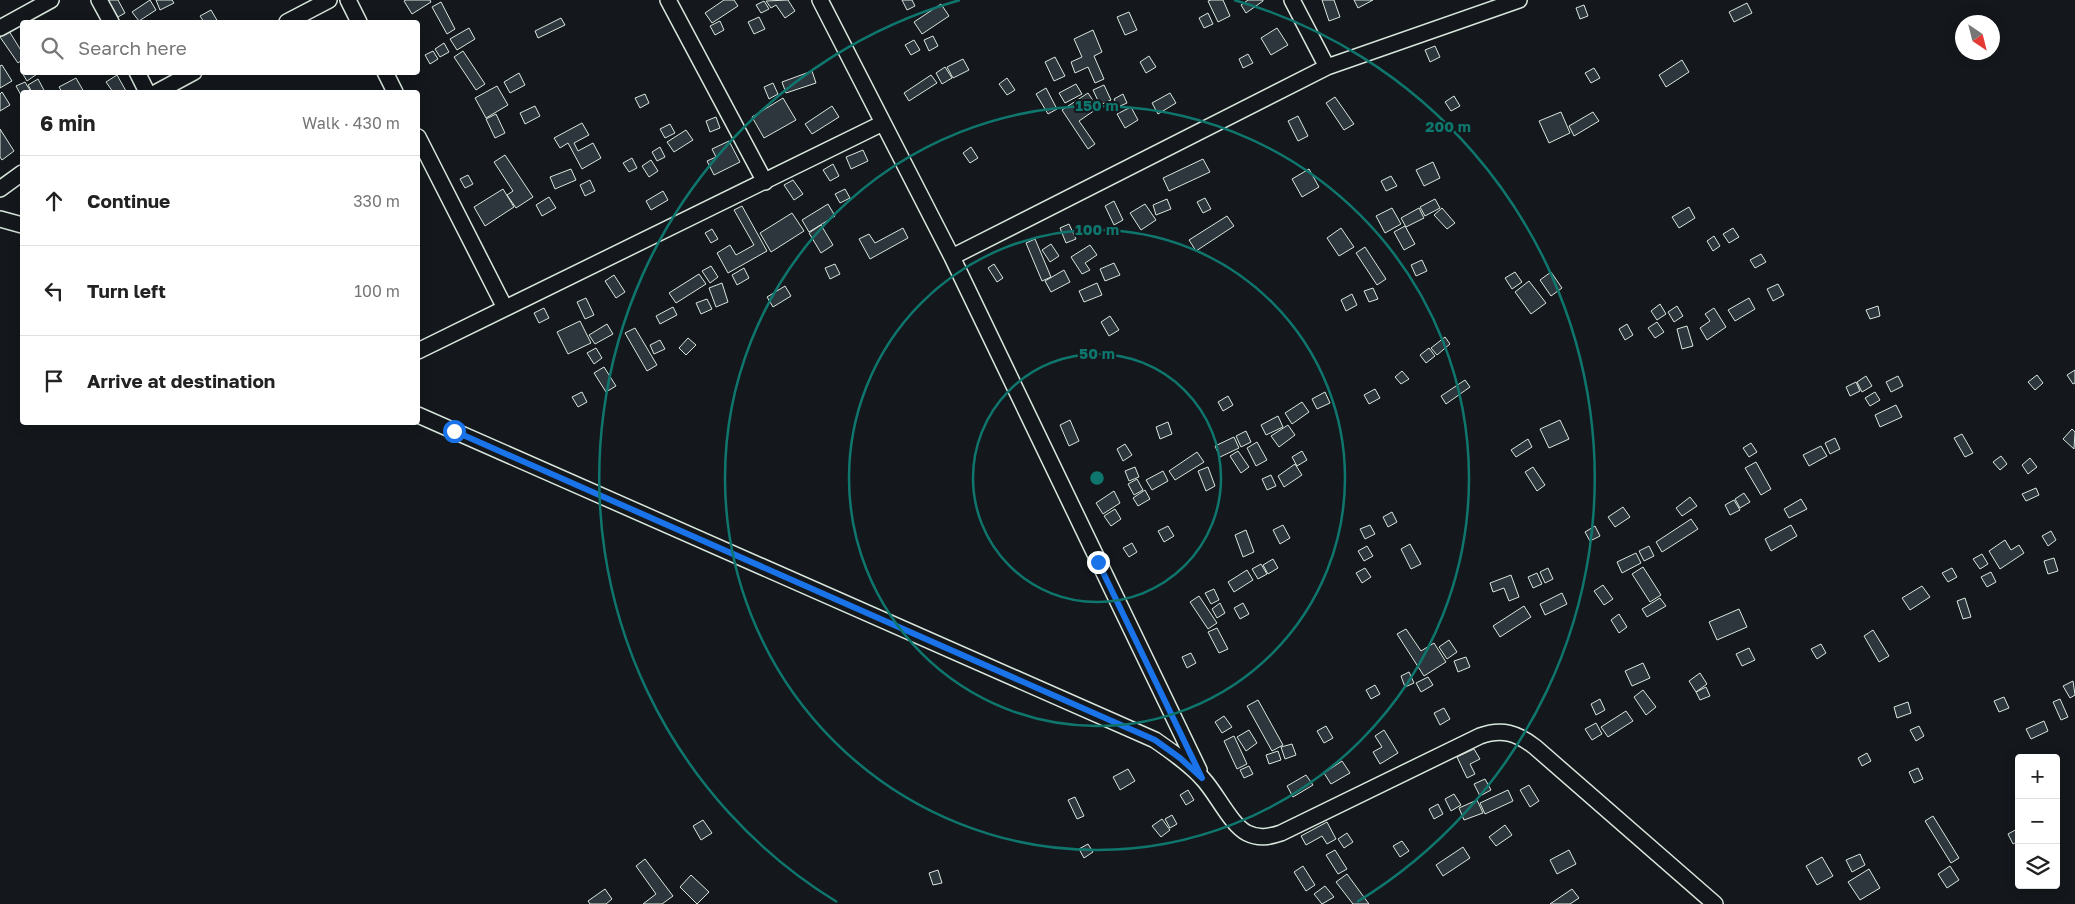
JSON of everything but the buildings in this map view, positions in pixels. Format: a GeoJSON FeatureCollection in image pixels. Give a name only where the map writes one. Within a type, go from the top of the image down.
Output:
{"type":"FeatureCollection","features":[{"type":"Feature","properties":{"kind":"street"},"geometry":{"type":"LineString","coordinates":[[0,28],[51,0]]}},
{"type":"Feature","properties":{"kind":"street"},"geometry":{"type":"LineString","coordinates":[[99,0],[110,20]]}},
{"type":"Feature","properties":{"kind":"street"},"geometry":{"type":"LineString","coordinates":[[291,20],[329,0]]}},
{"type":"Feature","properties":{"kind":"street"},"geometry":{"type":"LineString","coordinates":[[348,0],[358,20]]}},
{"type":"Feature","properties":{"kind":"street"},"geometry":{"type":"LineString","coordinates":[[668,0],[765,182]]}},
{"type":"Feature","properties":{"kind":"street"},"geometry":{"type":"LineString","coordinates":[[820,0],[952,257],[1202,778]]}},
{"type":"Feature","properties":{"kind":"street"},"geometry":{"type":"LineString","coordinates":[[1292,0],[1327,67]]}},
{"type":"Feature","properties":{"kind":"street"},"geometry":{"type":"LineString","coordinates":[[952,257],[1327,67],[1518,0]]}},
{"type":"Feature","properties":{"kind":"street"},"geometry":{"type":"LineString","coordinates":[[138,75],[146,90]]}},
{"type":"Feature","properties":{"kind":"street"},"geometry":{"type":"LineString","coordinates":[[161,90],[188,75]]}},
{"type":"Feature","properties":{"kind":"street"},"geometry":{"type":"LineString","coordinates":[[386,75],[394,90]]}},
{"type":"Feature","properties":{"kind":"street"},"geometry":{"type":"LineString","coordinates":[[420,350],[883,124]]}},
{"type":"Feature","properties":{"kind":"street"},"geometry":{"type":"LineString","coordinates":[[420,141],[505,308]]}},
{"type":"Feature","properties":{"kind":"street"},"geometry":{"type":"LineString","coordinates":[[0,189],[20,174]]}},
{"type":"Feature","properties":{"kind":"street"},"geometry":{"type":"LineString","coordinates":[[0,219],[20,224]]}},
{"type":"Feature","properties":{"kind":"street"},"geometry":{"type":"LineString","coordinates":[[420,416],[1155,740],[1180,758],[1202,778],[1240,828],[1255,836],[1264,838],[1281,833],[1480,736],[1492,732],[1515,734],[1535,747],[1715,904]]}},
{"type":"Feature","properties":{"kind":"route"},"geometry":{"type":"LineString","coordinates":[[454,431],[1155,740],[1180,758],[1202,778],[1098,562]]}}]}
